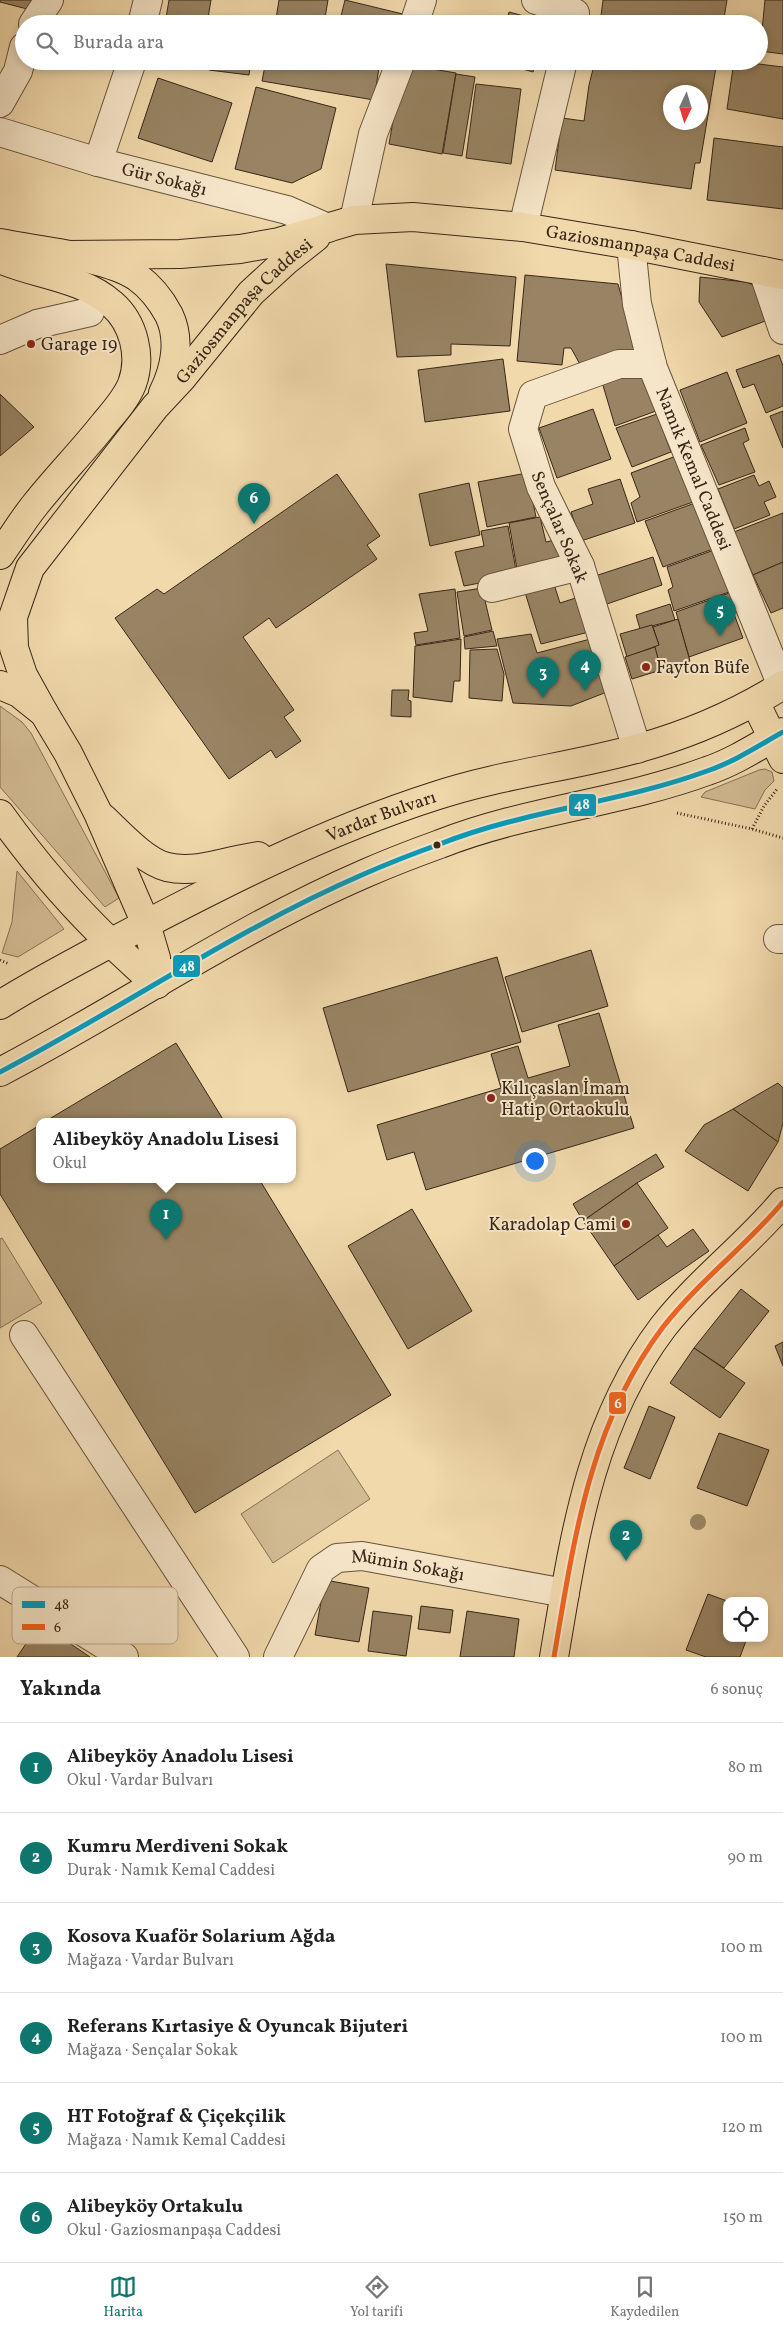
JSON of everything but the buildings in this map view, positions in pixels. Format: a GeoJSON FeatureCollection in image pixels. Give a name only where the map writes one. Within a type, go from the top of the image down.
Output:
{"type":"FeatureCollection","features":[{"type":"Feature","properties":{"kind":"main road","name":"Gaziosmanpaşa Caddesi"},"geometry":{"type":"LineString","coordinates":[[157,984],[156,958],[146,924],[98,813],[68,753],[23,675],[14,648],[13,618],[30,568],[155,407],[182,378],[251,293],[287,260],[328,228],[354,220],[413,217],[523,227],[631,245],[773,273]]}},
{"type":"Feature","properties":{"kind":"main road"},"geometry":{"type":"LineString","coordinates":[[66,255],[170,255],[240,250],[279,242],[328,228]]}},
{"type":"Feature","properties":{"kind":"main road"},"geometry":{"type":"LineString","coordinates":[[0,243],[105,263],[136,276],[151,288],[164,305],[174,326],[176,353],[170,378],[155,407]]}},
{"type":"Feature","properties":{"kind":"main road"},"geometry":{"type":"LineString","coordinates":[[0,259],[93,292],[112,304],[126,320],[132,334],[136,362],[132,384],[120,403],[34,505],[0,554]]}},
{"type":"Feature","properties":{"kind":"main road","name":"Vardar Bulvarı"},"geometry":{"type":"LineString","coordinates":[[0,1005],[146,924],[344,829],[436,796],[502,778],[637,749],[719,721],[782,685]]}},
{"type":"Feature","properties":{"kind":"main road"},"geometry":{"type":"LineString","coordinates":[[0,686],[19,693],[44,713]]}},
{"type":"Feature","properties":{"kind":"main road"},"geometry":{"type":"LineString","coordinates":[[0,1072],[203,956],[372,870],[475,830],[538,813],[643,790],[707,771],[744,755],[779,743],[755,702]]}},
{"type":"Feature","properties":{"kind":"main road"},"geometry":{"type":"LineString","coordinates":[[98,813],[141,853],[165,867],[192,868],[223,864],[257,856],[286,856]]}},
{"type":"Feature","properties":{"kind":"main road"},"geometry":{"type":"LineString","coordinates":[[0,814],[73,905],[138,970],[157,984]]}},
{"type":"Feature","properties":{"kind":"main road"},"geometry":{"type":"LineString","coordinates":[[554,1657],[587,1484],[616,1406],[649,1347],[689,1296],[781,1210]]}},
{"type":"Feature","properties":{"kind":"street"},"geometry":{"type":"LineString","coordinates":[[39,15],[49,0]]}},
{"type":"Feature","properties":{"kind":"street"},"geometry":{"type":"LineString","coordinates":[[144,15],[148,0]]}},
{"type":"Feature","properties":{"kind":"street"},"geometry":{"type":"LineString","coordinates":[[417,15],[422,0]]}},
{"type":"Feature","properties":{"kind":"street"},"geometry":{"type":"LineString","coordinates":[[536,0],[575,12]]}},
{"type":"Feature","properties":{"kind":"street"},"geometry":{"type":"LineString","coordinates":[[0,103],[18,70]]}},
{"type":"Feature","properties":{"kind":"street"},"geometry":{"type":"LineString","coordinates":[[98,162],[129,70]]}},
{"type":"Feature","properties":{"kind":"street"},"geometry":{"type":"LineString","coordinates":[[354,220],[373,134],[398,70]]}},
{"type":"Feature","properties":{"kind":"street"},"geometry":{"type":"LineString","coordinates":[[523,227],[561,70]]}},
{"type":"Feature","properties":{"kind":"street","name":"Gür Sokağı"},"geometry":{"type":"LineString","coordinates":[[0,132],[98,162],[287,210],[328,228]]}},
{"type":"Feature","properties":{"kind":"street","name":"Namık Kemal Caddesi"},"geometry":{"type":"LineString","coordinates":[[631,245],[637,304],[652,364],[782,685]]}},
{"type":"Feature","properties":{"kind":"street"},"geometry":{"type":"LineString","coordinates":[[773,273],[783,330]]}},
{"type":"Feature","properties":{"kind":"street"},"geometry":{"type":"LineString","coordinates":[[0,340],[37,324],[90,312]]}},
{"type":"Feature","properties":{"kind":"street","name":"Sençalar Sokak"},"geometry":{"type":"LineString","coordinates":[[637,749],[580,566],[541,487],[523,429],[533,395],[620,364],[652,364]]}},
{"type":"Feature","properties":{"kind":"street"},"geometry":{"type":"LineString","coordinates":[[492,588],[580,566]]}},
{"type":"Feature","properties":{"kind":"street"},"geometry":{"type":"LineString","coordinates":[[24,1335],[235,1657]]}},
{"type":"Feature","properties":{"kind":"street","name":"Mümin Sokağı"},"geometry":{"type":"LineString","coordinates":[[278,1657],[321,1569],[337,1558],[362,1556],[565,1592]]}},
{"type":"Feature","properties":{"kind":"street"},"geometry":{"type":"LineString","coordinates":[[0,1580],[12,1587]]}},
{"type":"Feature","properties":{"kind":"street"},"geometry":{"type":"LineString","coordinates":[[103,1644],[124,1657]]}},
{"type":"Feature","properties":{"kind":"path"},"geometry":{"type":"LineString","coordinates":[[752,829],[764,806],[783,783]]}},
{"type":"Feature","properties":{"kind":"path"},"geometry":{"type":"LineString","coordinates":[[671,812],[752,829],[783,838]]}},
{"type":"Feature","properties":{"kind":"shaded area"},"geometry":{"type":"Polygon","coordinates":[[[0,706],[22,722],[31,733],[119,898],[105,907],[0,787],[0,706]]]}},
{"type":"Feature","properties":{"kind":"shaded area"},"geometry":{"type":"Polygon","coordinates":[[[765,769],[772,772],[774,781],[765,790],[755,809],[701,797],[705,792],[765,769]]]}},
{"type":"Feature","properties":{"kind":"shaded area"},"geometry":{"type":"Polygon","coordinates":[[[17,871],[64,929],[18,957],[2,953],[12,922],[17,871]]]}},
{"type":"Feature","properties":{"kind":"shaded area"},"geometry":{"type":"Polygon","coordinates":[[[2,1238],[42,1303],[0,1328],[0,1239],[2,1238]]]}},
{"type":"Feature","properties":{"kind":"shaded area"},"geometry":{"type":"Polygon","coordinates":[[[338,1450],[370,1499],[273,1563],[241,1514],[338,1450]]]}},
{"type":"Feature","properties":{"kind":"transit line","name":"48"},"geometry":{"type":"LineString","coordinates":[[0,1072],[225,944],[271,919],[364,874],[473,832],[539,814],[641,791],[707,771],[736,758],[783,732]]}},
{"type":"Feature","properties":{"kind":"transit line","name":"6"},"geometry":{"type":"LineString","coordinates":[[554,1657],[569,1570],[588,1485],[601,1444],[618,1403],[638,1365],[663,1327],[692,1294],[754,1234],[783,1202]]}},
{"type":"Feature","properties":{"kind":"place","name":"Garage 19"},"geometry":{"type":"Point","coordinates":[31,344]}},
{"type":"Feature","properties":{"kind":"place","name":"Alibeyköy Ortakulu"},"geometry":{"type":"Point","coordinates":[254,524]}},
{"type":"Feature","properties":{"kind":"place","name":"HT Fotoğraf & Çiçekçilik"},"geometry":{"type":"Point","coordinates":[720,636]}},
{"type":"Feature","properties":{"kind":"place","name":"Fayton Büfe"},"geometry":{"type":"Point","coordinates":[646,667]}},
{"type":"Feature","properties":{"kind":"place","name":"Referans Kırtasiye & Oyuncak Bijuteri"},"geometry":{"type":"Point","coordinates":[585,691]}},
{"type":"Feature","properties":{"kind":"place","name":"Kosova Kuaför Solarium Ağda"},"geometry":{"type":"Point","coordinates":[543,698]}},
{"type":"Feature","properties":{"kind":"place","name":"Kılıçaslan İmam Hatip Ortaokulu"},"geometry":{"type":"Point","coordinates":[491,1098]}},
{"type":"Feature","properties":{"kind":"place","name":"Karadolap Cami"},"geometry":{"type":"Point","coordinates":[626,1224]}},
{"type":"Feature","properties":{"kind":"place","name":"Alibeyköy Anadolu Lisesi"},"geometry":{"type":"Point","coordinates":[166,1240]}},
{"type":"Feature","properties":{"kind":"place","name":"Kumru Merdiveni Sokak"},"geometry":{"type":"Point","coordinates":[626,1561]}}]}
